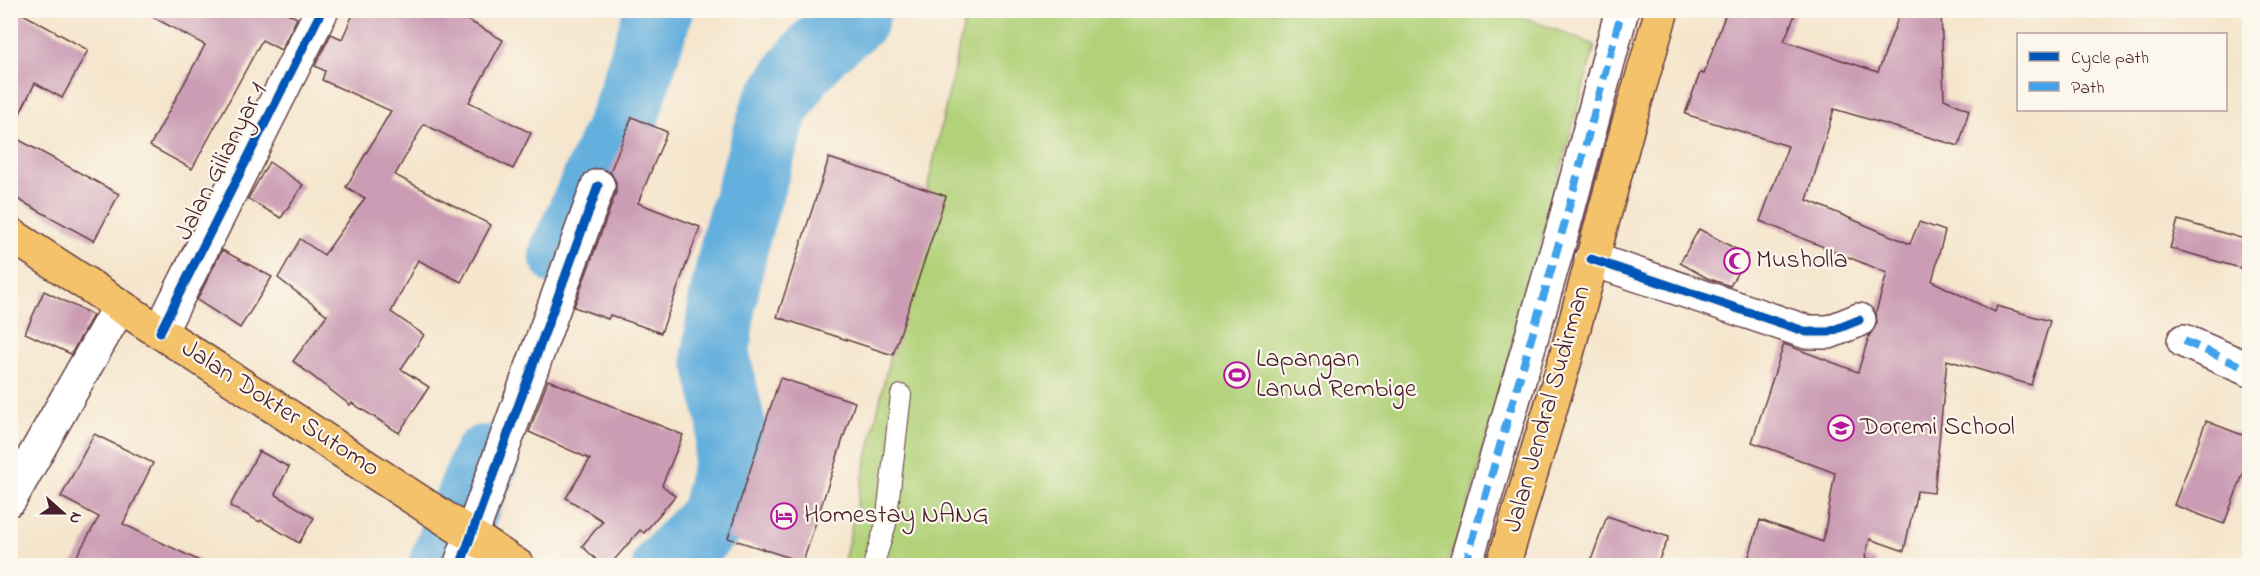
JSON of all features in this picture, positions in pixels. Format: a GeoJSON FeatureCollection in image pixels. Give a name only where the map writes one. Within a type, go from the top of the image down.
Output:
{"type":"FeatureCollection","features":[{"type":"Feature","properties":{"kind":"main road","name":"Jalan Jendral Sudirman"},"geometry":{"type":"LineString","coordinates":[[1503,566],[1566,357],[1662,10]]}},
{"type":"Feature","properties":{"kind":"main road","name":"Jalan Dokter Sutomo"},"geometry":{"type":"LineString","coordinates":[[10,234],[119,307],[441,513],[518,566]]}},
{"type":"Feature","properties":{"kind":"street","name":"Jalan Gilianyar 1"},"geometry":{"type":"LineString","coordinates":[[160,332],[322,10]]}},
{"type":"Feature","properties":{"kind":"street"},"geometry":{"type":"LineString","coordinates":[[1465,566],[1563,229],[1622,10]]}},
{"type":"Feature","properties":{"kind":"street"},"geometry":{"type":"LineString","coordinates":[[460,566],[598,186]]}},
{"type":"Feature","properties":{"kind":"street"},"geometry":{"type":"LineString","coordinates":[[1591,260],[1807,332],[1829,332],[1859,320]]}},
{"type":"Feature","properties":{"kind":"street"},"geometry":{"type":"LineString","coordinates":[[10,499],[119,307]]}},
{"type":"Feature","properties":{"kind":"street"},"geometry":{"type":"LineString","coordinates":[[2184,341],[2250,370]]}},
{"type":"Feature","properties":{"kind":"lane"},"geometry":{"type":"LineString","coordinates":[[873,566],[886,524],[901,395]]}},
{"type":"Feature","properties":{"kind":"green space"},"geometry":{"type":"Polygon","coordinates":[[[967,11],[1507,11],[1595,45],[1462,529],[1445,565],[843,566],[967,11]]]}},
{"type":"Feature","properties":{"kind":"building"},"geometry":{"type":"Polygon","coordinates":[[[10,10],[16,10],[88,50],[62,98],[35,83],[10,133],[10,10]]]}},
{"type":"Feature","properties":{"kind":"building"},"geometry":{"type":"Polygon","coordinates":[[[140,10],[282,10],[297,18],[281,50],[262,40],[192,169],[150,146],[205,45],[140,10]]]}},
{"type":"Feature","properties":{"kind":"building"},"geometry":{"type":"Polygon","coordinates":[[[355,10],[450,10],[503,40],[469,102],[531,133],[513,169],[424,124],[395,175],[491,225],[461,282],[418,260],[391,312],[424,335],[401,369],[429,387],[399,433],[352,403],[350,405],[293,361],[327,315],[278,278],[300,239],[324,255],[365,198],[346,187],[391,111],[322,80],[325,71],[315,66],[331,34],[342,39],[355,10]]]}},
{"type":"Feature","properties":{"kind":"building"},"geometry":{"type":"Polygon","coordinates":[[[1727,10],[1797,10],[1784,41],[1878,72],[1901,10],[1941,10],[1944,99],[1969,110],[1959,146],[1834,109],[1807,200],[1910,244],[1919,222],[1945,231],[1932,281],[1995,312],[1997,306],[2050,321],[2031,385],[1947,360],[1934,493],[1917,491],[1904,551],[1870,539],[1865,557],[1876,561],[1876,566],[1746,566],[1760,520],[1823,542],[1835,473],[1752,442],[1784,344],[1858,372],[1869,336],[1877,323],[1876,312],[1887,273],[1760,221],[1788,146],[1685,114],[1700,73],[1704,74],[1727,10]]]}},
{"type":"Feature","properties":{"kind":"building"},"geometry":{"type":"Polygon","coordinates":[[[632,117],[667,132],[638,203],[700,227],[661,333],[610,315],[608,319],[574,307],[616,192],[616,182],[610,172],[632,117]]]}},
{"type":"Feature","properties":{"kind":"building"},"geometry":{"type":"Polygon","coordinates":[[[10,135],[119,194],[94,241],[10,195],[10,135]]]}},
{"type":"Feature","properties":{"kind":"building"},"geometry":{"type":"Polygon","coordinates":[[[829,158],[946,196],[893,355],[777,317],[829,158]]]}},
{"type":"Feature","properties":{"kind":"building"},"geometry":{"type":"Polygon","coordinates":[[[269,162],[303,185],[281,218],[248,199],[269,162]]]}},
{"type":"Feature","properties":{"kind":"building"},"geometry":{"type":"Polygon","coordinates":[[[2178,220],[2248,240],[2240,268],[2170,248],[2178,220]]]}},
{"type":"Feature","properties":{"kind":"building"},"geometry":{"type":"Polygon","coordinates":[[[1699,229],[1747,255],[1730,286],[1707,278],[1680,263],[1699,229]]]}},
{"type":"Feature","properties":{"kind":"building"},"geometry":{"type":"Polygon","coordinates":[[[222,250],[272,277],[240,328],[197,300],[222,250]]]}},
{"type":"Feature","properties":{"kind":"building"},"geometry":{"type":"Polygon","coordinates":[[[44,291],[93,315],[71,354],[25,333],[44,291]]]}},
{"type":"Feature","properties":{"kind":"building"},"geometry":{"type":"Polygon","coordinates":[[[780,378],[855,402],[803,562],[728,538],[780,378]]]}},
{"type":"Feature","properties":{"kind":"building"},"geometry":{"type":"Polygon","coordinates":[[[548,380],[683,435],[662,485],[675,496],[644,533],[640,530],[609,566],[603,566],[582,546],[603,521],[566,498],[590,459],[529,432],[548,380]]]}},
{"type":"Feature","properties":{"kind":"building"},"geometry":{"type":"Polygon","coordinates":[[[2206,421],[2250,438],[2250,456],[2224,524],[2174,505],[2206,421]]]}},
{"type":"Feature","properties":{"kind":"building"},"geometry":{"type":"Polygon","coordinates":[[[94,434],[153,463],[123,524],[210,566],[71,566],[99,517],[61,497],[94,434]]]}},
{"type":"Feature","properties":{"kind":"building"},"geometry":{"type":"Polygon","coordinates":[[[259,451],[289,467],[275,494],[314,518],[299,543],[261,520],[260,522],[230,506],[259,451]]]}},
{"type":"Feature","properties":{"kind":"building"},"geometry":{"type":"Polygon","coordinates":[[[1607,516],[1669,537],[1656,566],[1589,566],[1607,516]]]}},
{"type":"Feature","properties":{"kind":"waterway"},"geometry":{"type":"LineString","coordinates":[[563,254],[625,116],[659,10]]}},
{"type":"Feature","properties":{"kind":"waterway"},"geometry":{"type":"LineString","coordinates":[[666,566],[713,518],[726,468],[732,427],[716,356],[722,303],[737,233],[775,108],[800,70],[822,45],[855,18],[857,10]]}},
{"type":"Feature","properties":{"kind":"waterway"},"geometry":{"type":"LineString","coordinates":[[442,566],[485,459]]}},
{"type":"Feature","properties":{"kind":"marked path"},"geometry":{"type":"LineString","coordinates":[[1465,566],[1563,229],[1622,10]]}},
{"type":"Feature","properties":{"kind":"marked path"},"geometry":{"type":"LineString","coordinates":[[2184,341],[2250,370]]}},
{"type":"Feature","properties":{"kind":"cycle path"},"geometry":{"type":"LineString","coordinates":[[160,332],[322,10]]}},
{"type":"Feature","properties":{"kind":"cycle path"},"geometry":{"type":"LineString","coordinates":[[460,566],[598,186]]}},
{"type":"Feature","properties":{"kind":"cycle path"},"geometry":{"type":"LineString","coordinates":[[1591,259],[1807,332],[1829,332],[1859,320]]}},
{"type":"Feature","properties":{"kind":"place","name":"Musholla"},"geometry":{"type":"Point","coordinates":[1737,261]}},
{"type":"Feature","properties":{"kind":"place","name":"Lapangan Lanud Rembige"},"geometry":{"type":"Point","coordinates":[1237,375]}},
{"type":"Feature","properties":{"kind":"place","name":"Doremi School"},"geometry":{"type":"Point","coordinates":[1841,428]}},
{"type":"Feature","properties":{"kind":"place","name":"Homestay NANG"},"geometry":{"type":"Point","coordinates":[784,516]}}]}
